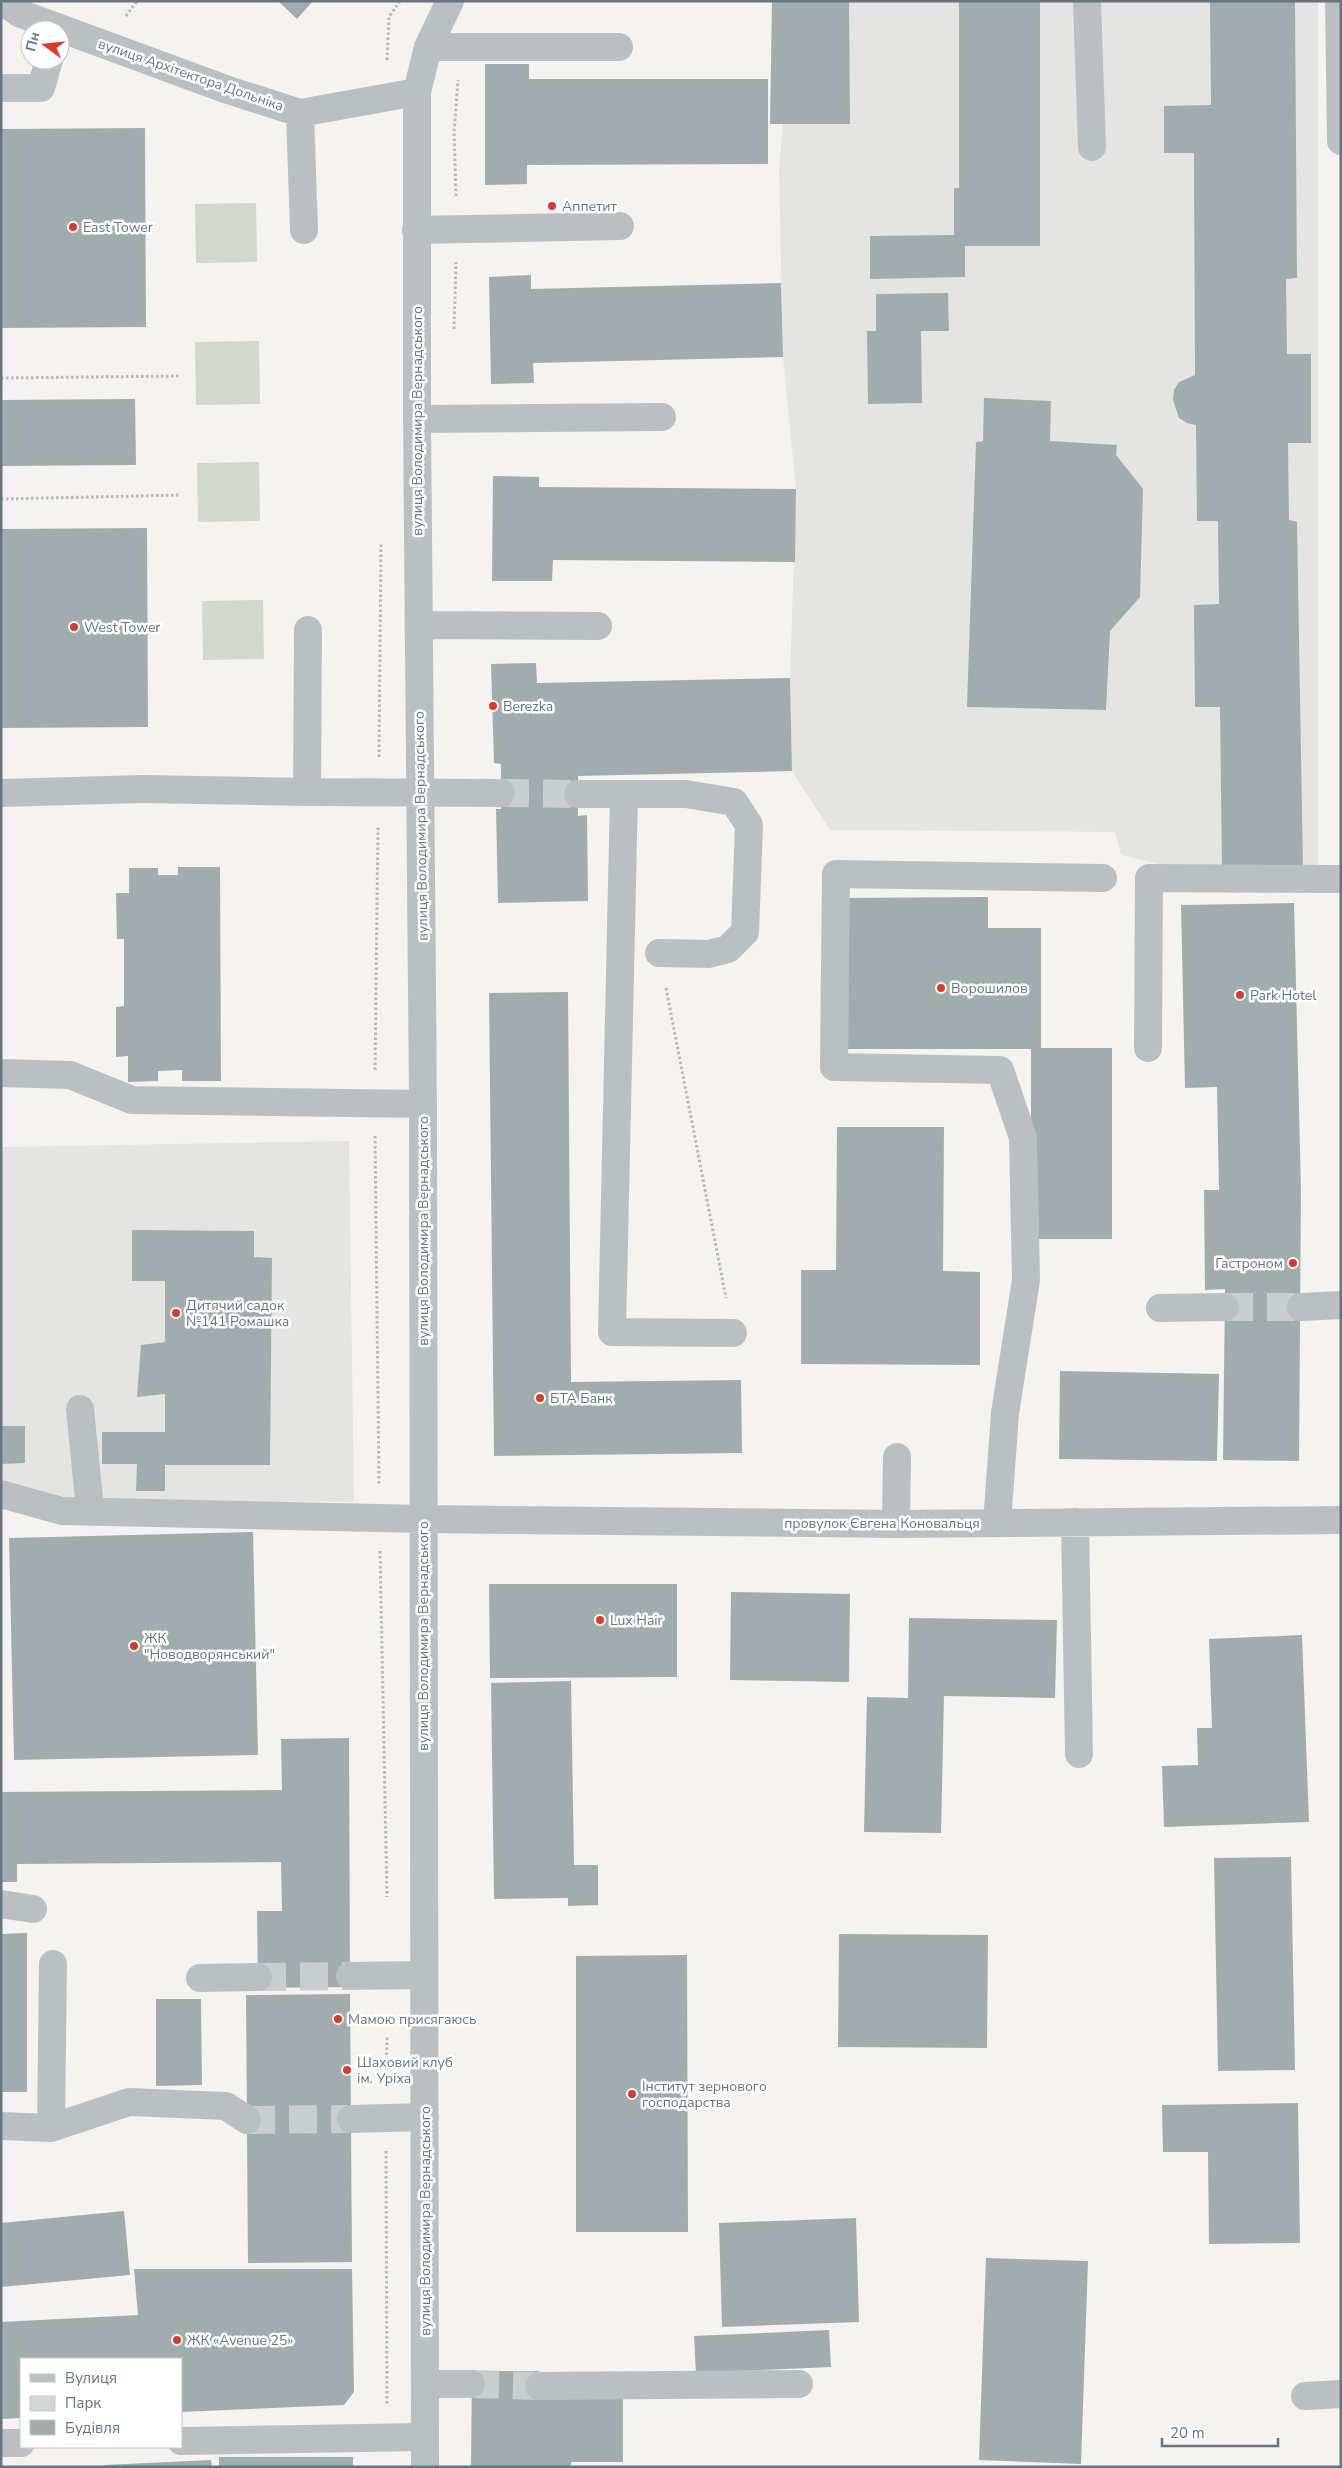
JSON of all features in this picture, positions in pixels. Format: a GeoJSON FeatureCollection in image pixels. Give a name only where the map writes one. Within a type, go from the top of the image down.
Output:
{"type":"FeatureCollection","features":[{"type":"Feature","properties":{"kind":"street","name":"вулиця Архітектора Дольніка"},"geometry":{"type":"LineString","coordinates":[[2,1],[19,13],[37,20]]}},
{"type":"Feature","properties":{"kind":"street","name":"вулиця Володимира Вернадського"},"geometry":{"type":"LineString","coordinates":[[425,2467],[423,1104],[417,419],[417,92],[428,47],[450,1]]}},
{"type":"Feature","properties":{"kind":"street"},"geometry":{"type":"LineString","coordinates":[[1087,1],[1092,147]]}},
{"type":"Feature","properties":{"kind":"street"},"geometry":{"type":"LineString","coordinates":[[1339,1],[1341,141]]}},
{"type":"Feature","properties":{"kind":"street","name":"вулиця Архітектора Дольніка"},"geometry":{"type":"LineString","coordinates":[[70,32],[219,86],[300,112],[417,92]]}},
{"type":"Feature","properties":{"kind":"street"},"geometry":{"type":"LineString","coordinates":[[428,47],[619,47]]}},
{"type":"Feature","properties":{"kind":"street"},"geometry":{"type":"LineString","coordinates":[[1,88],[42,88],[46,70]]}},
{"type":"Feature","properties":{"kind":"street"},"geometry":{"type":"LineString","coordinates":[[300,112],[304,230]]}},
{"type":"Feature","properties":{"kind":"street"},"geometry":{"type":"LineString","coordinates":[[416,230],[620,226]]}},
{"type":"Feature","properties":{"kind":"street"},"geometry":{"type":"LineString","coordinates":[[417,419],[662,417]]}},
{"type":"Feature","properties":{"kind":"street"},"geometry":{"type":"LineString","coordinates":[[419,625],[598,626]]}},
{"type":"Feature","properties":{"kind":"street"},"geometry":{"type":"LineString","coordinates":[[307,792],[308,630]]}},
{"type":"Feature","properties":{"kind":"street"},"geometry":{"type":"LineString","coordinates":[[1,793],[142,789],[501,793]]}},
{"type":"Feature","properties":{"kind":"street"},"geometry":{"type":"LineString","coordinates":[[578,794],[686,794],[734,802],[749,825],[745,932],[728,949],[709,954],[659,952]]}},
{"type":"Feature","properties":{"kind":"street"},"geometry":{"type":"LineString","coordinates":[[624,794],[612,1332],[733,1333]]}},
{"type":"Feature","properties":{"kind":"street"},"geometry":{"type":"LineString","coordinates":[[997,1523],[1006,1413],[1026,1280],[1023,1138],[1000,1070],[834,1068],[836,874],[1103,878]]}},
{"type":"Feature","properties":{"kind":"street"},"geometry":{"type":"LineString","coordinates":[[1148,1048],[1149,878],[1341,879]]}},
{"type":"Feature","properties":{"kind":"street"},"geometry":{"type":"LineString","coordinates":[[1,1073],[70,1075],[132,1100],[423,1104]]}},
{"type":"Feature","properties":{"kind":"street"},"geometry":{"type":"LineString","coordinates":[[1301,1307],[1341,1305]]}},
{"type":"Feature","properties":{"kind":"street"},"geometry":{"type":"LineString","coordinates":[[1160,1308],[1225,1307]]}},
{"type":"Feature","properties":{"kind":"street"},"geometry":{"type":"LineString","coordinates":[[80,1408],[89,1499],[88,1512]]}},
{"type":"Feature","properties":{"kind":"street"},"geometry":{"type":"LineString","coordinates":[[896,1524],[897,1457]]}},
{"type":"Feature","properties":{"kind":"street","name":"провулок Євгена Коновальця"},"geometry":{"type":"LineString","coordinates":[[1,1494],[62,1511],[423,1519],[896,1524],[1341,1520]]}},
{"type":"Feature","properties":{"kind":"street"},"geometry":{"type":"LineString","coordinates":[[1075,1522],[1079,1754]]}},
{"type":"Feature","properties":{"kind":"street"},"geometry":{"type":"LineString","coordinates":[[1,1904],[33,1909]]}},
{"type":"Feature","properties":{"kind":"street"},"geometry":{"type":"LineString","coordinates":[[51,2128],[53,1964]]}},
{"type":"Feature","properties":{"kind":"street"},"geometry":{"type":"LineString","coordinates":[[350,1976],[424,1975]]}},
{"type":"Feature","properties":{"kind":"street"},"geometry":{"type":"LineString","coordinates":[[200,1978],[258,1977]]}},
{"type":"Feature","properties":{"kind":"street"},"geometry":{"type":"LineString","coordinates":[[1,2126],[51,2128],[129,2102],[226,2106],[247,2120]]}},
{"type":"Feature","properties":{"kind":"street"},"geometry":{"type":"LineString","coordinates":[[351,2119],[425,2117]]}},
{"type":"Feature","properties":{"kind":"street"},"geometry":{"type":"LineString","coordinates":[[424,2384],[472,2384]]}},
{"type":"Feature","properties":{"kind":"street"},"geometry":{"type":"LineString","coordinates":[[539,2386],[799,2384]]}},
{"type":"Feature","properties":{"kind":"street"},"geometry":{"type":"LineString","coordinates":[[1305,2396],[1341,2394]]}},
{"type":"Feature","properties":{"kind":"street"},"geometry":{"type":"LineString","coordinates":[[182,2441],[425,2437]]}},
{"type":"Feature","properties":{"kind":"street"},"geometry":{"type":"LineString","coordinates":[[1,2443],[20,2443]]}},
{"type":"Feature","properties":{"kind":"path"},"geometry":{"type":"LineString","coordinates":[[386,97],[390,17],[400,1]]}},
{"type":"Feature","properties":{"kind":"path"},"geometry":{"type":"LineString","coordinates":[[454,339],[456,229],[454,132],[461,47]]}},
{"type":"Feature","properties":{"kind":"path"},"geometry":{"type":"LineString","coordinates":[[1,378],[180,376]]}},
{"type":"Feature","properties":{"kind":"path"},"geometry":{"type":"LineString","coordinates":[[1,499],[181,495]]}},
{"type":"Feature","properties":{"kind":"path"},"geometry":{"type":"LineString","coordinates":[[379,792],[374,1103],[379,1518],[387,1906]]}},
{"type":"Feature","properties":{"kind":"path"},"geometry":{"type":"LineString","coordinates":[[659,952],[733,1333]]}},
{"type":"Feature","properties":{"kind":"path"},"geometry":{"type":"LineString","coordinates":[[387,2032],[387,2438]]}},
{"type":"Feature","properties":{"kind":"shaded area"},"geometry":{"type":"Polygon","coordinates":[[[781,1],[1318,1],[1318,873],[1198,873],[1121,855],[1115,832],[830,830],[792,771],[790,678],[796,489],[783,357],[779,170],[784,112],[781,1]]]}},
{"type":"Feature","properties":{"kind":"shaded area","name":"Дитячий садок №141 Ромашка"},"geometry":{"type":"Polygon","coordinates":[[[349,1141],[354,1502],[110,1501],[69,1498],[1,1479],[1,1147],[349,1141]]]}},
{"type":"Feature","properties":{"kind":"green space"},"geometry":{"type":"Polygon","coordinates":[[[256,203],[257,262],[196,263],[195,204],[256,203]]]}},
{"type":"Feature","properties":{"kind":"green space"},"geometry":{"type":"Polygon","coordinates":[[[259,341],[260,404],[196,405],[195,342],[259,341]]]}},
{"type":"Feature","properties":{"kind":"green space"},"geometry":{"type":"Polygon","coordinates":[[[259,462],[260,521],[198,522],[197,463],[259,462]]]}},
{"type":"Feature","properties":{"kind":"green space"},"geometry":{"type":"Polygon","coordinates":[[[263,600],[264,659],[203,660],[202,601],[263,600]]]}},
{"type":"Feature","properties":{"kind":"building"},"geometry":{"type":"Polygon","coordinates":[[[278,1],[313,1],[297,19],[278,1]]]}},
{"type":"Feature","properties":{"kind":"building"},"geometry":{"type":"Polygon","coordinates":[[[772,1],[849,1],[850,124],[770,124],[772,1]]]}},
{"type":"Feature","properties":{"kind":"building"},"geometry":{"type":"Polygon","coordinates":[[[959,1],[1040,1],[1040,246],[965,246],[965,277],[870,279],[870,236],[954,235],[954,188],[959,188],[959,1]]]}},
{"type":"Feature","properties":{"kind":"building"},"geometry":{"type":"Polygon","coordinates":[[[1210,1],[1295,1],[1297,278],[1286,279],[1287,354],[1311,354],[1311,443],[1288,443],[1289,520],[1297,522],[1303,870],[1222,871],[1220,707],[1195,707],[1194,605],[1219,604],[1218,521],[1197,521],[1196,425],[1187,423],[1179,418],[1173,400],[1174,390],[1179,382],[1195,375],[1194,153],[1164,153],[1164,106],[1211,105],[1210,1]]]}},
{"type":"Feature","properties":{"kind":"building"},"geometry":{"type":"Polygon","coordinates":[[[485,64],[529,64],[529,79],[768,79],[768,164],[527,165],[527,184],[485,185],[485,64]]]}},
{"type":"Feature","properties":{"kind":"building","name":"East Tower"},"geometry":{"type":"Polygon","coordinates":[[[145,128],[146,327],[1,328],[1,129],[145,128]]]}},
{"type":"Feature","properties":{"kind":"building"},"geometry":{"type":"Polygon","coordinates":[[[531,275],[531,289],[781,283],[783,357],[533,363],[534,383],[491,384],[489,277],[531,275]]]}},
{"type":"Feature","properties":{"kind":"building"},"geometry":{"type":"Polygon","coordinates":[[[948,293],[949,331],[921,331],[922,403],[868,404],[867,331],[876,331],[876,294],[948,293]]]}},
{"type":"Feature","properties":{"kind":"building"},"geometry":{"type":"Polygon","coordinates":[[[984,398],[1051,401],[1050,441],[1117,445],[1116,455],[1143,489],[1140,597],[1110,631],[1106,710],[967,707],[976,442],[983,441],[984,398]]]}},
{"type":"Feature","properties":{"kind":"building"},"geometry":{"type":"Polygon","coordinates":[[[135,399],[136,465],[1,466],[1,400],[135,399]]]}},
{"type":"Feature","properties":{"kind":"building"},"geometry":{"type":"Polygon","coordinates":[[[493,476],[539,477],[539,487],[796,489],[795,562],[553,560],[552,581],[492,581],[493,476]]]}},
{"type":"Feature","properties":{"kind":"building","name":"West Tower"},"geometry":{"type":"Polygon","coordinates":[[[147,528],[148,727],[1,728],[1,529],[147,528]]]}},
{"type":"Feature","properties":{"kind":"building"},"geometry":{"type":"Polygon","coordinates":[[[536,663],[537,683],[790,678],[792,771],[578,776],[578,816],[587,815],[588,901],[498,903],[496,809],[501,809],[501,764],[494,763],[491,664],[536,663]]]}},
{"type":"Feature","properties":{"kind":"building"},"geometry":{"type":"Polygon","coordinates":[[[178,867],[220,867],[221,1081],[182,1081],[182,1070],[158,1071],[158,1081],[128,1082],[128,1056],[116,1057],[116,1007],[124,1006],[124,939],[117,939],[116,893],[129,893],[129,868],[158,868],[158,875],[178,875],[178,867]]]}},
{"type":"Feature","properties":{"kind":"building","name":"Ворошилов"},"geometry":{"type":"Polygon","coordinates":[[[988,897],[988,928],[1041,928],[1041,1048],[1112,1048],[1112,1239],[1031,1239],[1031,1049],[842,1049],[842,898],[988,897]]]}},
{"type":"Feature","properties":{"kind":"building"},"geometry":{"type":"Polygon","coordinates":[[[1294,903],[1301,1190],[1299,1461],[1223,1460],[1225,1289],[1205,1290],[1204,1190],[1219,1190],[1217,1087],[1185,1088],[1181,905],[1294,903]]]}},
{"type":"Feature","properties":{"kind":"building"},"geometry":{"type":"Polygon","coordinates":[[[568,992],[571,1382],[741,1380],[742,1453],[494,1456],[489,993],[568,992]]]}},
{"type":"Feature","properties":{"kind":"building"},"geometry":{"type":"Polygon","coordinates":[[[837,1127],[944,1127],[943,1271],[980,1272],[980,1365],[801,1364],[801,1270],[836,1270],[837,1127]]]}},
{"type":"Feature","properties":{"kind":"building"},"geometry":{"type":"Polygon","coordinates":[[[132,1230],[254,1231],[254,1257],[272,1258],[270,1465],[165,1465],[165,1491],[136,1491],[137,1464],[102,1464],[102,1432],[165,1432],[165,1394],[137,1397],[141,1345],[165,1342],[165,1281],[132,1281],[132,1230]]]}},
{"type":"Feature","properties":{"kind":"building"},"geometry":{"type":"Polygon","coordinates":[[[1060,1371],[1219,1374],[1217,1461],[1059,1459],[1060,1371]]]}},
{"type":"Feature","properties":{"kind":"building"},"geometry":{"type":"Polygon","coordinates":[[[1,1426],[25,1426],[25,1463],[1,1464],[1,1426]]]}},
{"type":"Feature","properties":{"kind":"building","name":"ЖК \"Новодворянський\""},"geometry":{"type":"Polygon","coordinates":[[[253,1532],[258,1755],[14,1760],[9,1538],[253,1532]]]}},
{"type":"Feature","properties":{"kind":"building"},"geometry":{"type":"Polygon","coordinates":[[[489,1584],[677,1584],[677,1677],[490,1678],[489,1584]]]}},
{"type":"Feature","properties":{"kind":"building"},"geometry":{"type":"Polygon","coordinates":[[[731,1592],[850,1594],[849,1682],[730,1680],[731,1592]]]}},
{"type":"Feature","properties":{"kind":"building"},"geometry":{"type":"Polygon","coordinates":[[[909,1618],[1057,1620],[1055,1698],[944,1696],[941,1833],[864,1832],[867,1697],[908,1698],[909,1618]]]}},
{"type":"Feature","properties":{"kind":"building"},"geometry":{"type":"Polygon","coordinates":[[[1302,1635],[1309,1822],[1164,1827],[1162,1766],[1198,1765],[1197,1728],[1212,1728],[1209,1639],[1302,1635]]]}},
{"type":"Feature","properties":{"kind":"building"},"geometry":{"type":"Polygon","coordinates":[[[571,1681],[574,1865],[598,1865],[598,1905],[568,1906],[568,1898],[494,1899],[491,1683],[571,1681]]]}},
{"type":"Feature","properties":{"kind":"building"},"geometry":{"type":"Polygon","coordinates":[[[349,1738],[350,1987],[258,1988],[257,1911],[282,1911],[281,1862],[17,1864],[17,1882],[1,1882],[1,1792],[282,1790],[281,1739],[349,1738]]]}},
{"type":"Feature","properties":{"kind":"building"},"geometry":{"type":"Polygon","coordinates":[[[1291,1857],[1295,2070],[1218,2071],[1214,1858],[1291,1857]]]}},
{"type":"Feature","properties":{"kind":"building"},"geometry":{"type":"Polygon","coordinates":[[[27,1933],[27,2092],[1,2092],[1,1934],[27,1933]]]}},
{"type":"Feature","properties":{"kind":"building"},"geometry":{"type":"Polygon","coordinates":[[[839,1934],[988,1935],[987,2048],[838,2047],[839,1934]]]}},
{"type":"Feature","properties":{"kind":"building","name":"Інститут зернового господарства"},"geometry":{"type":"Polygon","coordinates":[[[687,1955],[688,2232],[576,2232],[576,1956],[687,1955]]]}},
{"type":"Feature","properties":{"kind":"building"},"geometry":{"type":"Polygon","coordinates":[[[350,1994],[352,2262],[248,2263],[246,1995],[350,1994]]]}},
{"type":"Feature","properties":{"kind":"building"},"geometry":{"type":"Polygon","coordinates":[[[156,1999],[201,1999],[202,2085],[156,2086],[156,1999]]]}},
{"type":"Feature","properties":{"kind":"building"},"geometry":{"type":"Polygon","coordinates":[[[1298,2103],[1300,2243],[1209,2244],[1208,2152],[1163,2152],[1162,2105],[1298,2103]]]}},
{"type":"Feature","properties":{"kind":"building"},"geometry":{"type":"Polygon","coordinates":[[[124,2211],[130,2275],[1,2287],[1,2223],[124,2211]]]}},
{"type":"Feature","properties":{"kind":"building"},"geometry":{"type":"Polygon","coordinates":[[[856,2218],[859,2322],[722,2327],[719,2223],[856,2218]]]}},
{"type":"Feature","properties":{"kind":"building"},"geometry":{"type":"Polygon","coordinates":[[[986,2258],[1088,2261],[1081,2464],[979,2460],[986,2258]]]}},
{"type":"Feature","properties":{"kind":"building","name":"ЖК «Avenue 25»"},"geometry":{"type":"Polygon","coordinates":[[[134,2269],[352,2269],[354,2392],[344,2405],[182,2412],[182,2358],[20,2358],[20,2418],[1,2419],[1,2322],[138,2315],[134,2269]]]}},
{"type":"Feature","properties":{"kind":"building"},"geometry":{"type":"Polygon","coordinates":[[[829,2330],[831,2367],[696,2373],[694,2336],[829,2330]]]}},
{"type":"Feature","properties":{"kind":"building"},"geometry":{"type":"Polygon","coordinates":[[[472,2371],[539,2371],[539,2397],[623,2397],[623,2462],[571,2462],[571,2467],[471,2467],[472,2371]]]}},
{"type":"Feature","properties":{"kind":"building"},"geometry":{"type":"Polygon","coordinates":[[[219,2457],[353,2457],[353,2467],[219,2467],[219,2457]]]}},
{"type":"Feature","properties":{"kind":"building"},"geometry":{"type":"Polygon","coordinates":[[[211,2460],[212,2467],[104,2467],[104,2465],[211,2460]]]}},
{"type":"Feature","properties":{"kind":"tunnel"},"geometry":{"type":"LineString","coordinates":[[501,793],[578,794]]}},
{"type":"Feature","properties":{"kind":"tunnel"},"geometry":{"type":"LineString","coordinates":[[1225,1307],[1301,1307]]}},
{"type":"Feature","properties":{"kind":"tunnel"},"geometry":{"type":"LineString","coordinates":[[258,1977],[350,1976]]}},
{"type":"Feature","properties":{"kind":"tunnel"},"geometry":{"type":"LineString","coordinates":[[247,2120],[351,2119]]}},
{"type":"Feature","properties":{"kind":"tunnel"},"geometry":{"type":"LineString","coordinates":[[471,2384],[539,2386]]}},
{"type":"Feature","properties":{"kind":"place","name":"Аппетит"},"geometry":{"type":"Point","coordinates":[552,206]}},
{"type":"Feature","properties":{"kind":"place","name":"East Tower"},"geometry":{"type":"Point","coordinates":[73,227]}},
{"type":"Feature","properties":{"kind":"place","name":"West Tower"},"geometry":{"type":"Point","coordinates":[74,627]}},
{"type":"Feature","properties":{"kind":"place","name":"Berezka"},"geometry":{"type":"Point","coordinates":[493,706]}},
{"type":"Feature","properties":{"kind":"place","name":"Ворошилов"},"geometry":{"type":"Point","coordinates":[941,988]}},
{"type":"Feature","properties":{"kind":"place","name":"Park Hotel"},"geometry":{"type":"Point","coordinates":[1240,995]}},
{"type":"Feature","properties":{"kind":"place","name":"Гастроном"},"geometry":{"type":"Point","coordinates":[1293,1263]}},
{"type":"Feature","properties":{"kind":"place","name":"Дитячий садок №141 Ромашка"},"geometry":{"type":"Point","coordinates":[176,1313]}},
{"type":"Feature","properties":{"kind":"place","name":"БТА Банк"},"geometry":{"type":"Point","coordinates":[540,1398]}},
{"type":"Feature","properties":{"kind":"place","name":"Lux Hair"},"geometry":{"type":"Point","coordinates":[600,1620]}},
{"type":"Feature","properties":{"kind":"place","name":"ЖК \"Новодворянський\""},"geometry":{"type":"Point","coordinates":[134,1646]}},
{"type":"Feature","properties":{"kind":"place","name":"Мамою присягаюсь"},"geometry":{"type":"Point","coordinates":[338,2019]}},
{"type":"Feature","properties":{"kind":"place","name":"Шаховий клуб ім. Уріха"},"geometry":{"type":"Point","coordinates":[347,2070]}},
{"type":"Feature","properties":{"kind":"place","name":"Інститут зернового господарства"},"geometry":{"type":"Point","coordinates":[632,2094]}},
{"type":"Feature","properties":{"kind":"place","name":"ЖК «Avenue 25»"},"geometry":{"type":"Point","coordinates":[177,2340]}}]}
